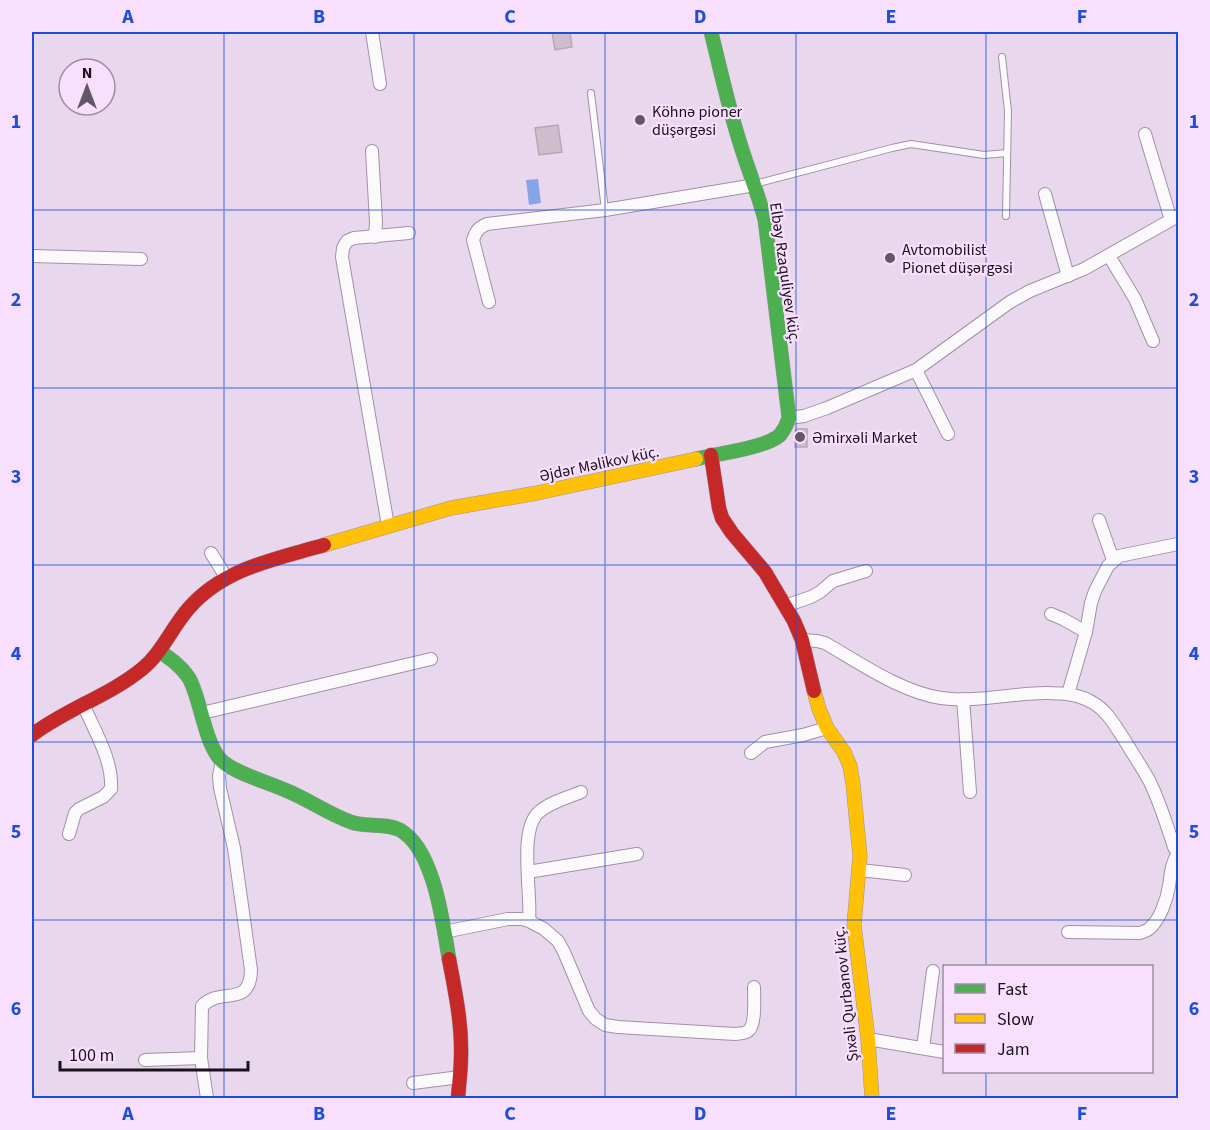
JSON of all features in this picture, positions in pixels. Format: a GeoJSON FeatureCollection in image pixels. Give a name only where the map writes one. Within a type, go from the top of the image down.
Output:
{"type":"FeatureCollection","features":[{"type":"Feature","properties":{"kind":"street"},"geometry":{"type":"LineString","coordinates":[[372,32],[380,84]]}},
{"type":"Feature","properties":{"kind":"street","name":"Elbəy Rzaquliyev küç."},"geometry":{"type":"LineString","coordinates":[[711,32],[731,112],[765,220],[789,418]]}},
{"type":"Feature","properties":{"kind":"street"},"geometry":{"type":"LineString","coordinates":[[789,418],[828,408],[916,370],[1010,302],[1030,291],[1068,276],[1175,218],[1145,134]]}},
{"type":"Feature","properties":{"kind":"street"},"geometry":{"type":"LineString","coordinates":[[372,151],[375,237]]}},
{"type":"Feature","properties":{"kind":"street"},"geometry":{"type":"LineString","coordinates":[[489,302],[473,240],[480,227],[487,224],[605,210],[755,185]]}},
{"type":"Feature","properties":{"kind":"street"},"geometry":{"type":"LineString","coordinates":[[1045,194],[1068,276]]}},
{"type":"Feature","properties":{"kind":"street"},"geometry":{"type":"LineString","coordinates":[[388,526],[342,257],[347,241],[354,238],[409,233]]}},
{"type":"Feature","properties":{"kind":"street"},"geometry":{"type":"LineString","coordinates":[[1109,255],[1135,299],[1153,341]]}},
{"type":"Feature","properties":{"kind":"street"},"geometry":{"type":"LineString","coordinates":[[32,256],[141,259]]}},
{"type":"Feature","properties":{"kind":"street"},"geometry":{"type":"LineString","coordinates":[[916,370],[948,434]]}},
{"type":"Feature","properties":{"kind":"street","name":"Əjdər Məlikov küç."},"geometry":{"type":"LineString","coordinates":[[32,735],[64,714],[131,678],[159,651],[184,613],[198,597],[226,577],[246,568],[451,508],[537,494],[770,441],[781,435],[787,427],[789,418]]}},
{"type":"Feature","properties":{"kind":"street","name":"Şıxəli Qurbanov küç."},"geometry":{"type":"LineString","coordinates":[[711,455],[722,518],[765,572],[799,631],[819,709],[844,752],[854,784],[860,870],[854,926],[868,1039],[872,1098]]}},
{"type":"Feature","properties":{"kind":"street"},"geometry":{"type":"LineString","coordinates":[[1099,520],[1113,560]]}},
{"type":"Feature","properties":{"kind":"street"},"geometry":{"type":"LineString","coordinates":[[1068,694],[1086,632],[1091,603],[1107,566],[1119,556],[1179,544]]}},
{"type":"Feature","properties":{"kind":"street"},"geometry":{"type":"LineString","coordinates":[[210,553],[226,577]]}},
{"type":"Feature","properties":{"kind":"street"},"geometry":{"type":"LineString","coordinates":[[785,606],[811,597],[833,580],[866,571]]}},
{"type":"Feature","properties":{"kind":"street"},"geometry":{"type":"LineString","coordinates":[[1051,614],[1086,632]]}},
{"type":"Feature","properties":{"kind":"street"},"geometry":{"type":"LineString","coordinates":[[802,640],[817,640],[901,686],[924,694],[963,699],[1044,693],[1068,694],[1083,698],[1104,711],[1150,783],[1178,853],[1173,861],[1162,910],[1148,929],[1140,933],[1068,932]]}},
{"type":"Feature","properties":{"kind":"street"},"geometry":{"type":"LineString","coordinates":[[159,651],[179,665],[190,680],[214,750],[222,761],[235,769],[302,797],[348,821],[357,824],[387,826],[399,831],[411,839],[421,853],[440,908],[460,1029],[458,1098]]}},
{"type":"Feature","properties":{"kind":"street"},"geometry":{"type":"LineString","coordinates":[[202,713],[431,659]]}},
{"type":"Feature","properties":{"kind":"street"},"geometry":{"type":"LineString","coordinates":[[963,699],[970,792]]}},
{"type":"Feature","properties":{"kind":"street"},"geometry":{"type":"LineString","coordinates":[[69,834],[78,809],[103,797],[111,789],[107,762],[83,704]]}},
{"type":"Feature","properties":{"kind":"street"},"geometry":{"type":"LineString","coordinates":[[751,753],[765,742],[828,728]]}},
{"type":"Feature","properties":{"kind":"street"},"geometry":{"type":"LineString","coordinates":[[207,1098],[201,1058],[202,1006],[207,1000],[213,998],[244,992],[251,981],[234,848],[220,788],[219,776],[222,761]]}},
{"type":"Feature","properties":{"kind":"street"},"geometry":{"type":"LineString","coordinates":[[529,921],[531,909],[528,834],[533,818],[549,805],[581,792]]}},
{"type":"Feature","properties":{"kind":"street"},"geometry":{"type":"LineString","coordinates":[[528,872],[637,854]]}},
{"type":"Feature","properties":{"kind":"street"},"geometry":{"type":"LineString","coordinates":[[860,870],[905,875]]}},
{"type":"Feature","properties":{"kind":"street"},"geometry":{"type":"LineString","coordinates":[[444,932],[522,919],[544,929],[558,941],[589,1011],[605,1025],[735,1034],[746,1032],[751,1029],[753,1023],[754,987]]}},
{"type":"Feature","properties":{"kind":"street"},"geometry":{"type":"LineString","coordinates":[[923,1048],[933,970]]}},
{"type":"Feature","properties":{"kind":"street"},"geometry":{"type":"LineString","coordinates":[[868,1039],[943,1052]]}},
{"type":"Feature","properties":{"kind":"street"},"geometry":{"type":"LineString","coordinates":[[145,1059],[201,1058]]}},
{"type":"Feature","properties":{"kind":"street"},"geometry":{"type":"LineString","coordinates":[[413,1083],[460,1077]]}},
{"type":"Feature","properties":{"kind":"lane"},"geometry":{"type":"LineString","coordinates":[[1002,57],[1008,111],[1006,216]]}},
{"type":"Feature","properties":{"kind":"lane"},"geometry":{"type":"LineString","coordinates":[[591,93],[605,210]]}},
{"type":"Feature","properties":{"kind":"lane"},"geometry":{"type":"LineString","coordinates":[[755,185],[911,144],[984,155],[1007,153]]}},
{"type":"Feature","properties":{"kind":"water"},"geometry":{"type":"Polygon","coordinates":[[[538,179],[541,203],[529,205],[526,180],[538,179]]]}},
{"type":"Feature","properties":{"kind":"building"},"geometry":{"type":"Polygon","coordinates":[[[552,32],[570,32],[572,47],[555,50],[552,32]]]}},
{"type":"Feature","properties":{"kind":"building"},"geometry":{"type":"Polygon","coordinates":[[[558,125],[562,152],[539,155],[535,128],[558,125]]]}},
{"type":"Feature","properties":{"kind":"building"},"geometry":{"type":"Polygon","coordinates":[[[796,429],[807,429],[807,447],[795,447],[796,429]]]}},
{"type":"Feature","properties":{"kind":"traffic: fast"},"geometry":{"type":"LineString","coordinates":[[696,459],[764,444],[780,435],[789,418],[765,220],[735,127],[711,32]]}},
{"type":"Feature","properties":{"kind":"traffic: fast"},"geometry":{"type":"LineString","coordinates":[[159,651],[176,663],[189,678],[207,734],[223,762],[343,819],[357,824],[394,828],[412,840],[421,853],[435,888],[449,959]]}},
{"type":"Feature","properties":{"kind":"traffic: slow"},"geometry":{"type":"LineString","coordinates":[[324,545],[451,508],[537,493],[696,459]]}},
{"type":"Feature","properties":{"kind":"traffic: slow"},"geometry":{"type":"LineString","coordinates":[[814,691],[827,728],[844,752],[850,766],[853,784],[860,856],[854,925],[868,1039],[872,1098]]}},
{"type":"Feature","properties":{"kind":"traffic: jam"},"geometry":{"type":"LineString","coordinates":[[711,455],[722,518],[765,572],[794,621],[802,640],[814,691]]}},
{"type":"Feature","properties":{"kind":"traffic: jam"},"geometry":{"type":"LineString","coordinates":[[32,735],[116,687],[142,669],[149,663],[189,608],[218,583],[252,567],[324,545]]}},
{"type":"Feature","properties":{"kind":"traffic: jam"},"geometry":{"type":"LineString","coordinates":[[449,959],[460,1031],[461,1061],[458,1098]]}},
{"type":"Feature","properties":{"kind":"place","name":"Köhnə pioner düşərgəsi"},"geometry":{"type":"Point","coordinates":[640,120]}},
{"type":"Feature","properties":{"kind":"place","name":"Avtomobilist Pionet düşərgəsi"},"geometry":{"type":"Point","coordinates":[890,258]}},
{"type":"Feature","properties":{"kind":"place","name":"Əmirxəli Market"},"geometry":{"type":"Point","coordinates":[800,437]}}]}
